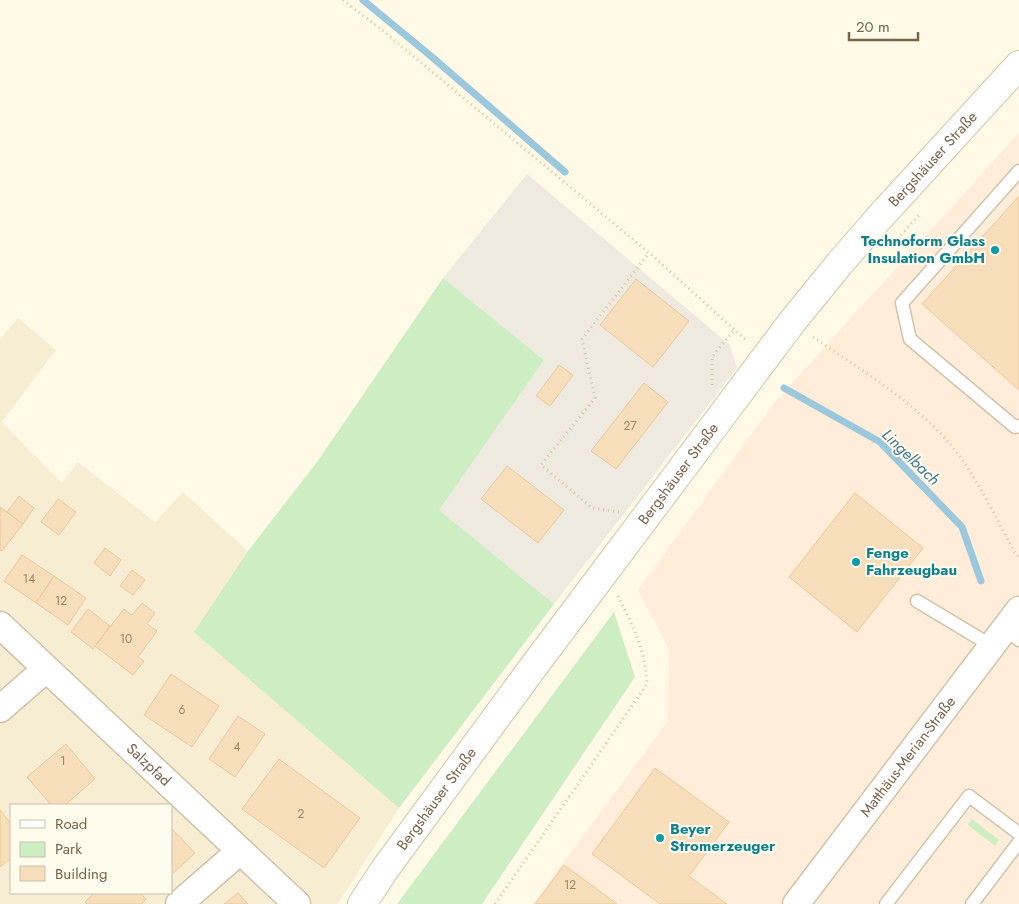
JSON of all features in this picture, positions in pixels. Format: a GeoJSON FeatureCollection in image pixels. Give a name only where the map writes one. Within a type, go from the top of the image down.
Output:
{"type":"FeatureCollection","features":[{"type":"Feature","properties":{"kind":"main road","name":"Bergshäuser Straße"},"geometry":{"type":"LineString","coordinates":[[362,904],[512,696],[792,322],[885,211],[1019,65]]}},
{"type":"Feature","properties":{"kind":"street","name":"Salzpfad"},"geometry":{"type":"LineString","coordinates":[[0,625],[297,904]]}},
{"type":"Feature","properties":{"kind":"street","name":"Matthäus-Merian-Straße"},"geometry":{"type":"LineString","coordinates":[[796,904],[1009,631]]}},
{"type":"Feature","properties":{"kind":"street"},"geometry":{"type":"LineString","coordinates":[[0,710],[46,669]]}},
{"type":"Feature","properties":{"kind":"street"},"geometry":{"type":"LineString","coordinates":[[179,904],[240,851]]}},
{"type":"Feature","properties":{"kind":"lane"},"geometry":{"type":"LineString","coordinates":[[1019,171],[902,302],[910,339],[1015,427],[1019,426]]}},
{"type":"Feature","properties":{"kind":"lane"},"geometry":{"type":"LineString","coordinates":[[917,601],[1009,631]]}},
{"type":"Feature","properties":{"kind":"lane"},"geometry":{"type":"LineString","coordinates":[[886,904],[969,796],[1019,834],[972,904]]}},
{"type":"Feature","properties":{"kind":"path"},"geometry":{"type":"LineString","coordinates":[[343,0],[382,30],[649,253],[766,357]]}},
{"type":"Feature","properties":{"kind":"path"},"geometry":{"type":"LineString","coordinates":[[622,513],[592,508],[541,465],[595,398],[582,339],[649,253]]}},
{"type":"Feature","properties":{"kind":"path"},"geometry":{"type":"LineString","coordinates":[[792,322],[884,386],[941,435],[957,453],[972,476],[1019,557]]}},
{"type":"Feature","properties":{"kind":"path"},"geometry":{"type":"LineString","coordinates":[[712,385],[712,357],[734,330]]}},
{"type":"Feature","properties":{"kind":"path"},"geometry":{"type":"LineString","coordinates":[[494,904],[647,684],[646,664],[640,643],[615,590]]}},
{"type":"Feature","properties":{"kind":"shaded area"},"geometry":{"type":"Polygon","coordinates":[[[1019,133],[1019,904],[533,904],[668,721],[669,649],[638,590],[775,402],[1019,133]]]}},
{"type":"Feature","properties":{"kind":"shaded area"},"geometry":{"type":"Polygon","coordinates":[[[527,174],[730,345],[737,368],[554,604],[438,510],[544,360],[443,278],[527,174]]]}},
{"type":"Feature","properties":{"kind":"shaded area"},"geometry":{"type":"Polygon","coordinates":[[[18,318],[56,350],[2,422],[62,483],[78,462],[155,522],[183,492],[248,551],[195,632],[399,808],[338,904],[0,904],[0,339],[18,318]]]}},
{"type":"Feature","properties":{"kind":"green space"},"geometry":{"type":"Polygon","coordinates":[[[443,278],[544,360],[439,510],[554,604],[399,808],[194,632],[248,551],[317,462],[443,278]]]}},
{"type":"Feature","properties":{"kind":"green space"},"geometry":{"type":"Polygon","coordinates":[[[614,612],[635,677],[482,904],[397,904],[614,612]]]}},
{"type":"Feature","properties":{"kind":"green space"},"geometry":{"type":"Polygon","coordinates":[[[972,819],[999,840],[995,846],[968,825],[972,819]]]}},
{"type":"Feature","properties":{"kind":"building","name":"Technoform Glass Insulation GmbH"},"geometry":{"type":"Polygon","coordinates":[[[1019,196],[1019,390],[922,304],[1019,196]]]}},
{"type":"Feature","properties":{"kind":"building"},"geometry":{"type":"Polygon","coordinates":[[[636,279],[689,321],[653,367],[600,325],[636,279]]]}},
{"type":"Feature","properties":{"kind":"building"},"geometry":{"type":"Polygon","coordinates":[[[559,365],[573,375],[550,406],[536,396],[559,365]]]}},
{"type":"Feature","properties":{"kind":"building"},"geometry":{"type":"Polygon","coordinates":[[[644,383],[668,402],[616,469],[591,451],[644,383]]]}},
{"type":"Feature","properties":{"kind":"building"},"geometry":{"type":"Polygon","coordinates":[[[507,466],[564,510],[538,543],[481,499],[507,466]]]}},
{"type":"Feature","properties":{"kind":"building","name":"Fenge Fahrzeugbau"},"geometry":{"type":"Polygon","coordinates":[[[855,493],[923,548],[857,632],[789,577],[855,493]]]}},
{"type":"Feature","properties":{"kind":"building"},"geometry":{"type":"Polygon","coordinates":[[[19,496],[34,508],[23,524],[7,512],[19,496]]]}},
{"type":"Feature","properties":{"kind":"building"},"geometry":{"type":"Polygon","coordinates":[[[58,499],[76,512],[59,535],[41,522],[58,499]]]}},
{"type":"Feature","properties":{"kind":"building"},"geometry":{"type":"Polygon","coordinates":[[[0,507],[23,524],[2,551],[0,550],[0,507]]]}},
{"type":"Feature","properties":{"kind":"building"},"geometry":{"type":"Polygon","coordinates":[[[105,548],[121,560],[110,576],[94,563],[105,548]]]}},
{"type":"Feature","properties":{"kind":"building"},"geometry":{"type":"Polygon","coordinates":[[[22,555],[54,576],[36,603],[4,581],[22,555]]]}},
{"type":"Feature","properties":{"kind":"building"},"geometry":{"type":"Polygon","coordinates":[[[132,570],[145,580],[133,595],[120,586],[132,570]]]}},
{"type":"Feature","properties":{"kind":"building"},"geometry":{"type":"Polygon","coordinates":[[[54,576],[86,598],[68,625],[36,603],[54,576]]]}},
{"type":"Feature","properties":{"kind":"building"},"geometry":{"type":"Polygon","coordinates":[[[142,603],[155,613],[147,624],[157,631],[138,657],[144,661],[133,675],[95,646],[124,609],[132,615],[142,603]]]}},
{"type":"Feature","properties":{"kind":"building"},"geometry":{"type":"Polygon","coordinates":[[[88,609],[110,626],[93,649],[71,632],[88,609]]]}},
{"type":"Feature","properties":{"kind":"building"},"geometry":{"type":"Polygon","coordinates":[[[171,674],[219,706],[192,747],[144,715],[171,674]]]}},
{"type":"Feature","properties":{"kind":"building"},"geometry":{"type":"Polygon","coordinates":[[[238,716],[265,734],[235,777],[209,759],[238,716]]]}},
{"type":"Feature","properties":{"kind":"building"},"geometry":{"type":"Polygon","coordinates":[[[66,744],[95,779],[66,804],[50,804],[27,777],[66,744]]]}},
{"type":"Feature","properties":{"kind":"building"},"geometry":{"type":"Polygon","coordinates":[[[279,759],[360,818],[324,868],[242,809],[279,759]]]}},
{"type":"Feature","properties":{"kind":"building","name":"Beyer Stromerzeuger"},"geometry":{"type":"Polygon","coordinates":[[[655,768],[729,822],[689,876],[727,904],[660,904],[592,854],[655,768]]]}},
{"type":"Feature","properties":{"kind":"building"},"geometry":{"type":"Polygon","coordinates":[[[0,810],[10,823],[10,859],[0,867],[0,810]]]}},
{"type":"Feature","properties":{"kind":"building"},"geometry":{"type":"Polygon","coordinates":[[[172,829],[195,853],[172,874],[172,829]]]}},
{"type":"Feature","properties":{"kind":"building"},"geometry":{"type":"Polygon","coordinates":[[[564,865],[617,904],[535,904],[564,865]]]}},
{"type":"Feature","properties":{"kind":"building"},"geometry":{"type":"Polygon","coordinates":[[[238,893],[248,904],[224,904],[238,893]]]}},
{"type":"Feature","properties":{"kind":"building"},"geometry":{"type":"Polygon","coordinates":[[[93,894],[141,894],[146,899],[142,904],[87,904],[85,902],[93,894]]]}},
{"type":"Feature","properties":{"kind":"waterway"},"geometry":{"type":"LineString","coordinates":[[363,0],[565,172]]}},
{"type":"Feature","properties":{"kind":"waterway","name":"Lingelbach"},"geometry":{"type":"LineString","coordinates":[[784,388],[880,442],[962,527],[981,581]]}},
{"type":"Feature","properties":{"kind":"place","name":"Technoform Glass Insulation GmbH"},"geometry":{"type":"Point","coordinates":[995,250]}},
{"type":"Feature","properties":{"kind":"place","name":"Fenge Fahrzeugbau"},"geometry":{"type":"Point","coordinates":[856,562]}},
{"type":"Feature","properties":{"kind":"place","name":"Beyer Stromerzeuger"},"geometry":{"type":"Point","coordinates":[660,838]}}]}
